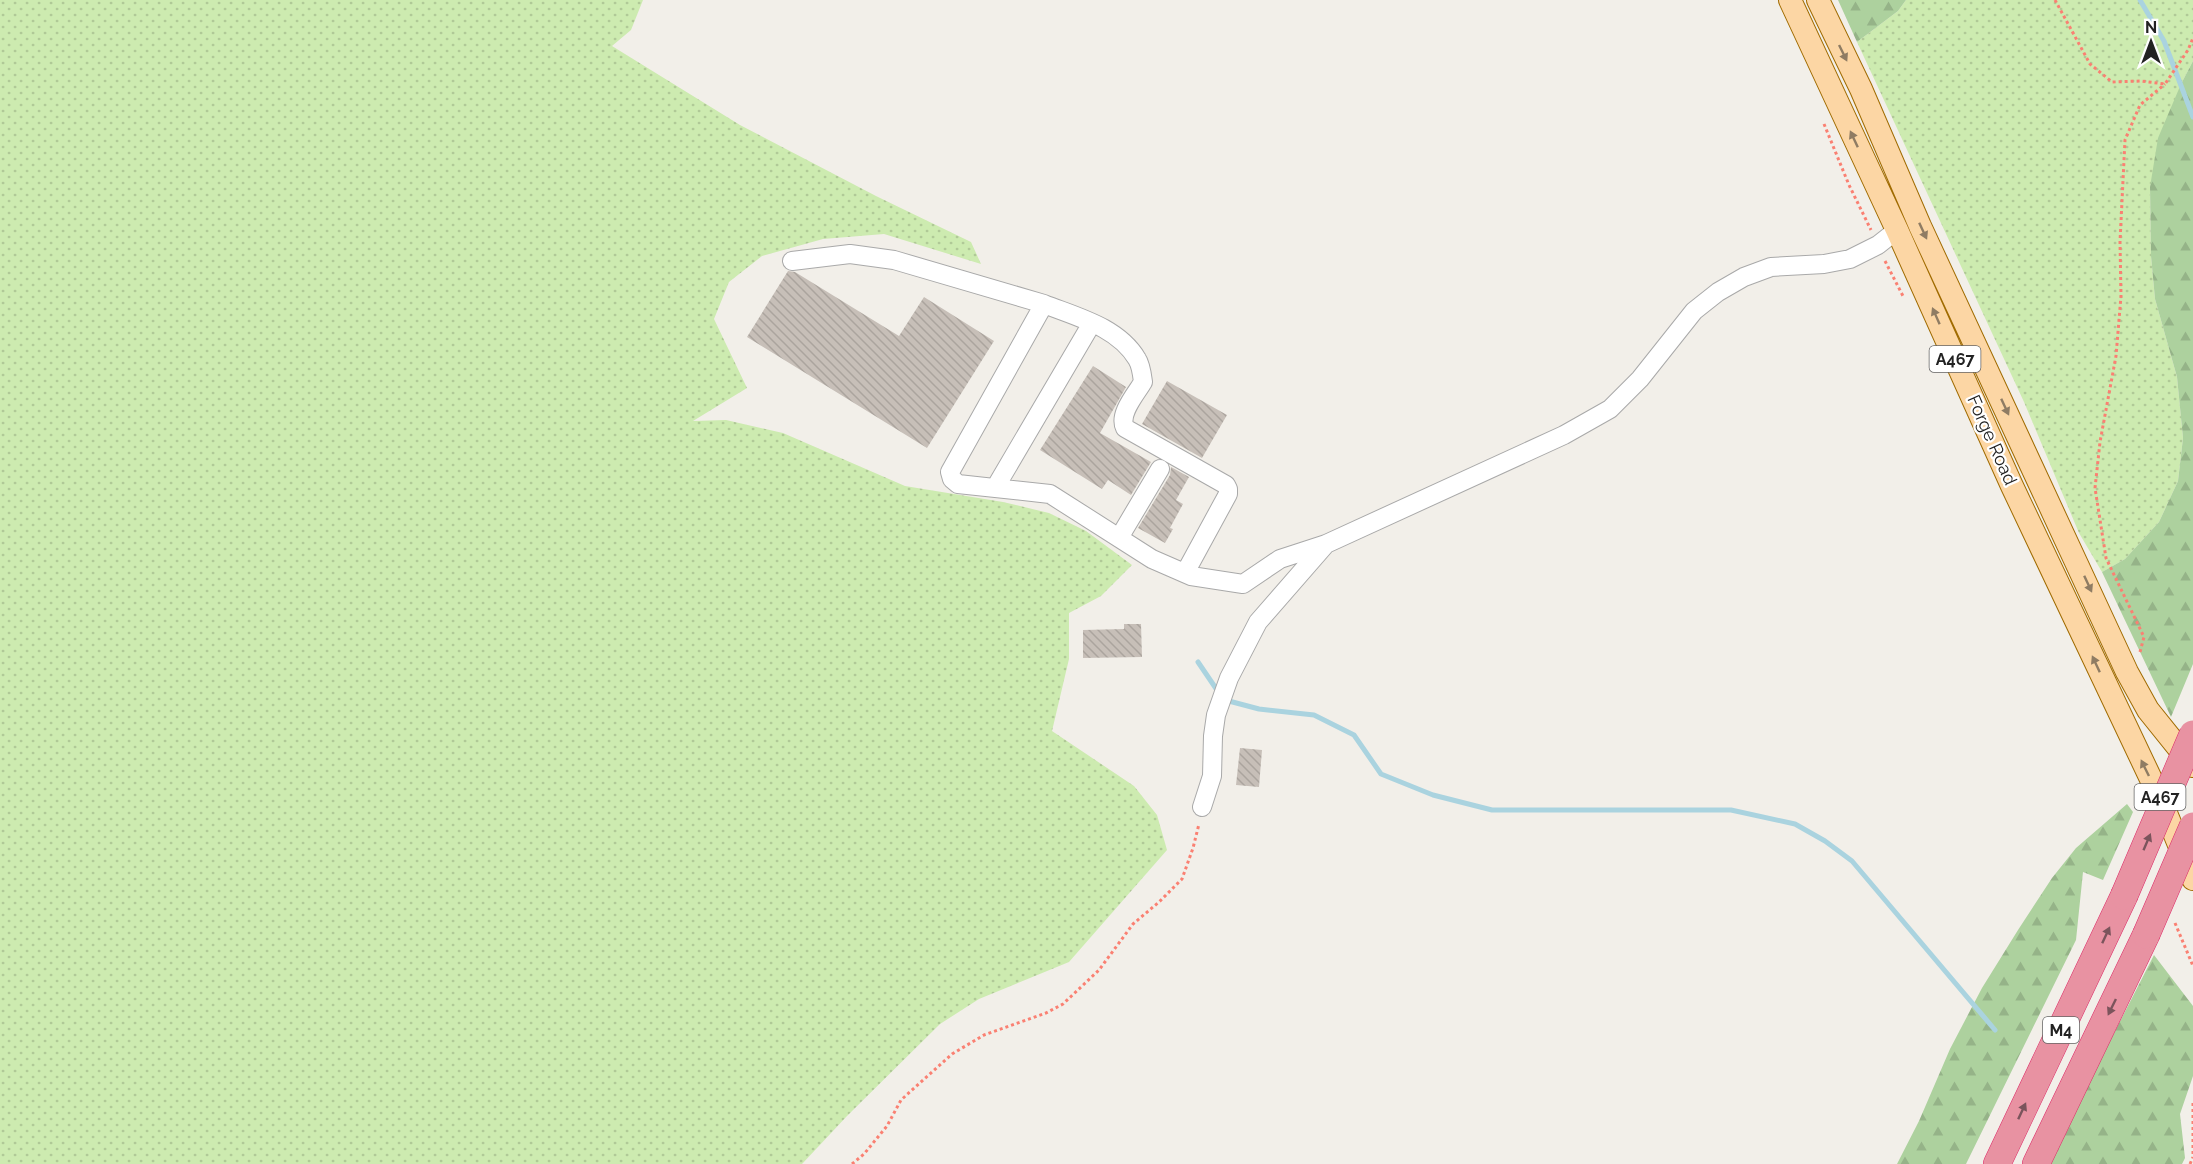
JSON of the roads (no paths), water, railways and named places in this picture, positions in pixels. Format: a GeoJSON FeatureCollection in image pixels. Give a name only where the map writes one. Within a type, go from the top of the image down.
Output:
{"type":"FeatureCollection","features":[{"type":"Feature","properties":{"kind":"highway","name":"M4"},"geometry":{"type":"LineString","coordinates":[[1997,1164],[2124,896],[2193,734]]}},
{"type":"Feature","properties":{"kind":"highway","name":"M4"},"geometry":{"type":"LineString","coordinates":[[2036,1164],[2146,935],[2193,826]]}},
{"type":"Feature","properties":{"kind":"main road","name":"Forge Road"},"geometry":{"type":"LineString","coordinates":[[1790,0],[2012,486],[2159,796],[2193,879]]}},
{"type":"Feature","properties":{"kind":"main road","name":"Forge Road"},"geometry":{"type":"LineString","coordinates":[[1818,0],[1861,89],[1920,226],[2127,672],[2148,710],[2193,766]]}},
{"type":"Feature","properties":{"kind":"lane"},"geometry":{"type":"LineString","coordinates":[[1044,304],[950,472],[952,479],[958,484],[1050,494],[1152,559],[1185,573],[1243,584],[1280,559],[1326,544],[1564,435],[1610,409],[1640,379],[1694,311],[1727,287],[1771,267],[1824,264],[1850,258],[1878,245],[1897,230]]}},
{"type":"Feature","properties":{"kind":"lane"},"geometry":{"type":"LineString","coordinates":[[792,261],[850,254],[894,260],[1044,304],[1092,323],[1124,342],[1138,361],[1143,382],[1123,415],[1122,422],[1125,428],[1226,485],[1228,489],[1228,494],[1185,573]]}},
{"type":"Feature","properties":{"kind":"lane"},"geometry":{"type":"LineString","coordinates":[[995,488],[1092,323]]}},
{"type":"Feature","properties":{"kind":"lane"},"geometry":{"type":"LineString","coordinates":[[1119,538],[1160,469]]}},
{"type":"Feature","properties":{"kind":"lane"},"geometry":{"type":"LineString","coordinates":[[1202,807],[1212,776],[1216,715],[1229,678],[1258,622],[1326,544]]}},
{"type":"Feature","properties":{"kind":"waterway"},"geometry":{"type":"LineString","coordinates":[[2140,0],[2164,41],[2193,117]]}},
{"type":"Feature","properties":{"kind":"waterway"},"geometry":{"type":"LineString","coordinates":[[1198,662],[1219,693]]}},
{"type":"Feature","properties":{"kind":"waterway"},"geometry":{"type":"LineString","coordinates":[[1225,700],[1259,709],[1314,715],[1354,735],[1381,774],[1433,795],[1492,810],[1731,810],[1795,824],[1825,841],[1852,861],[1995,1030]]}}]}
